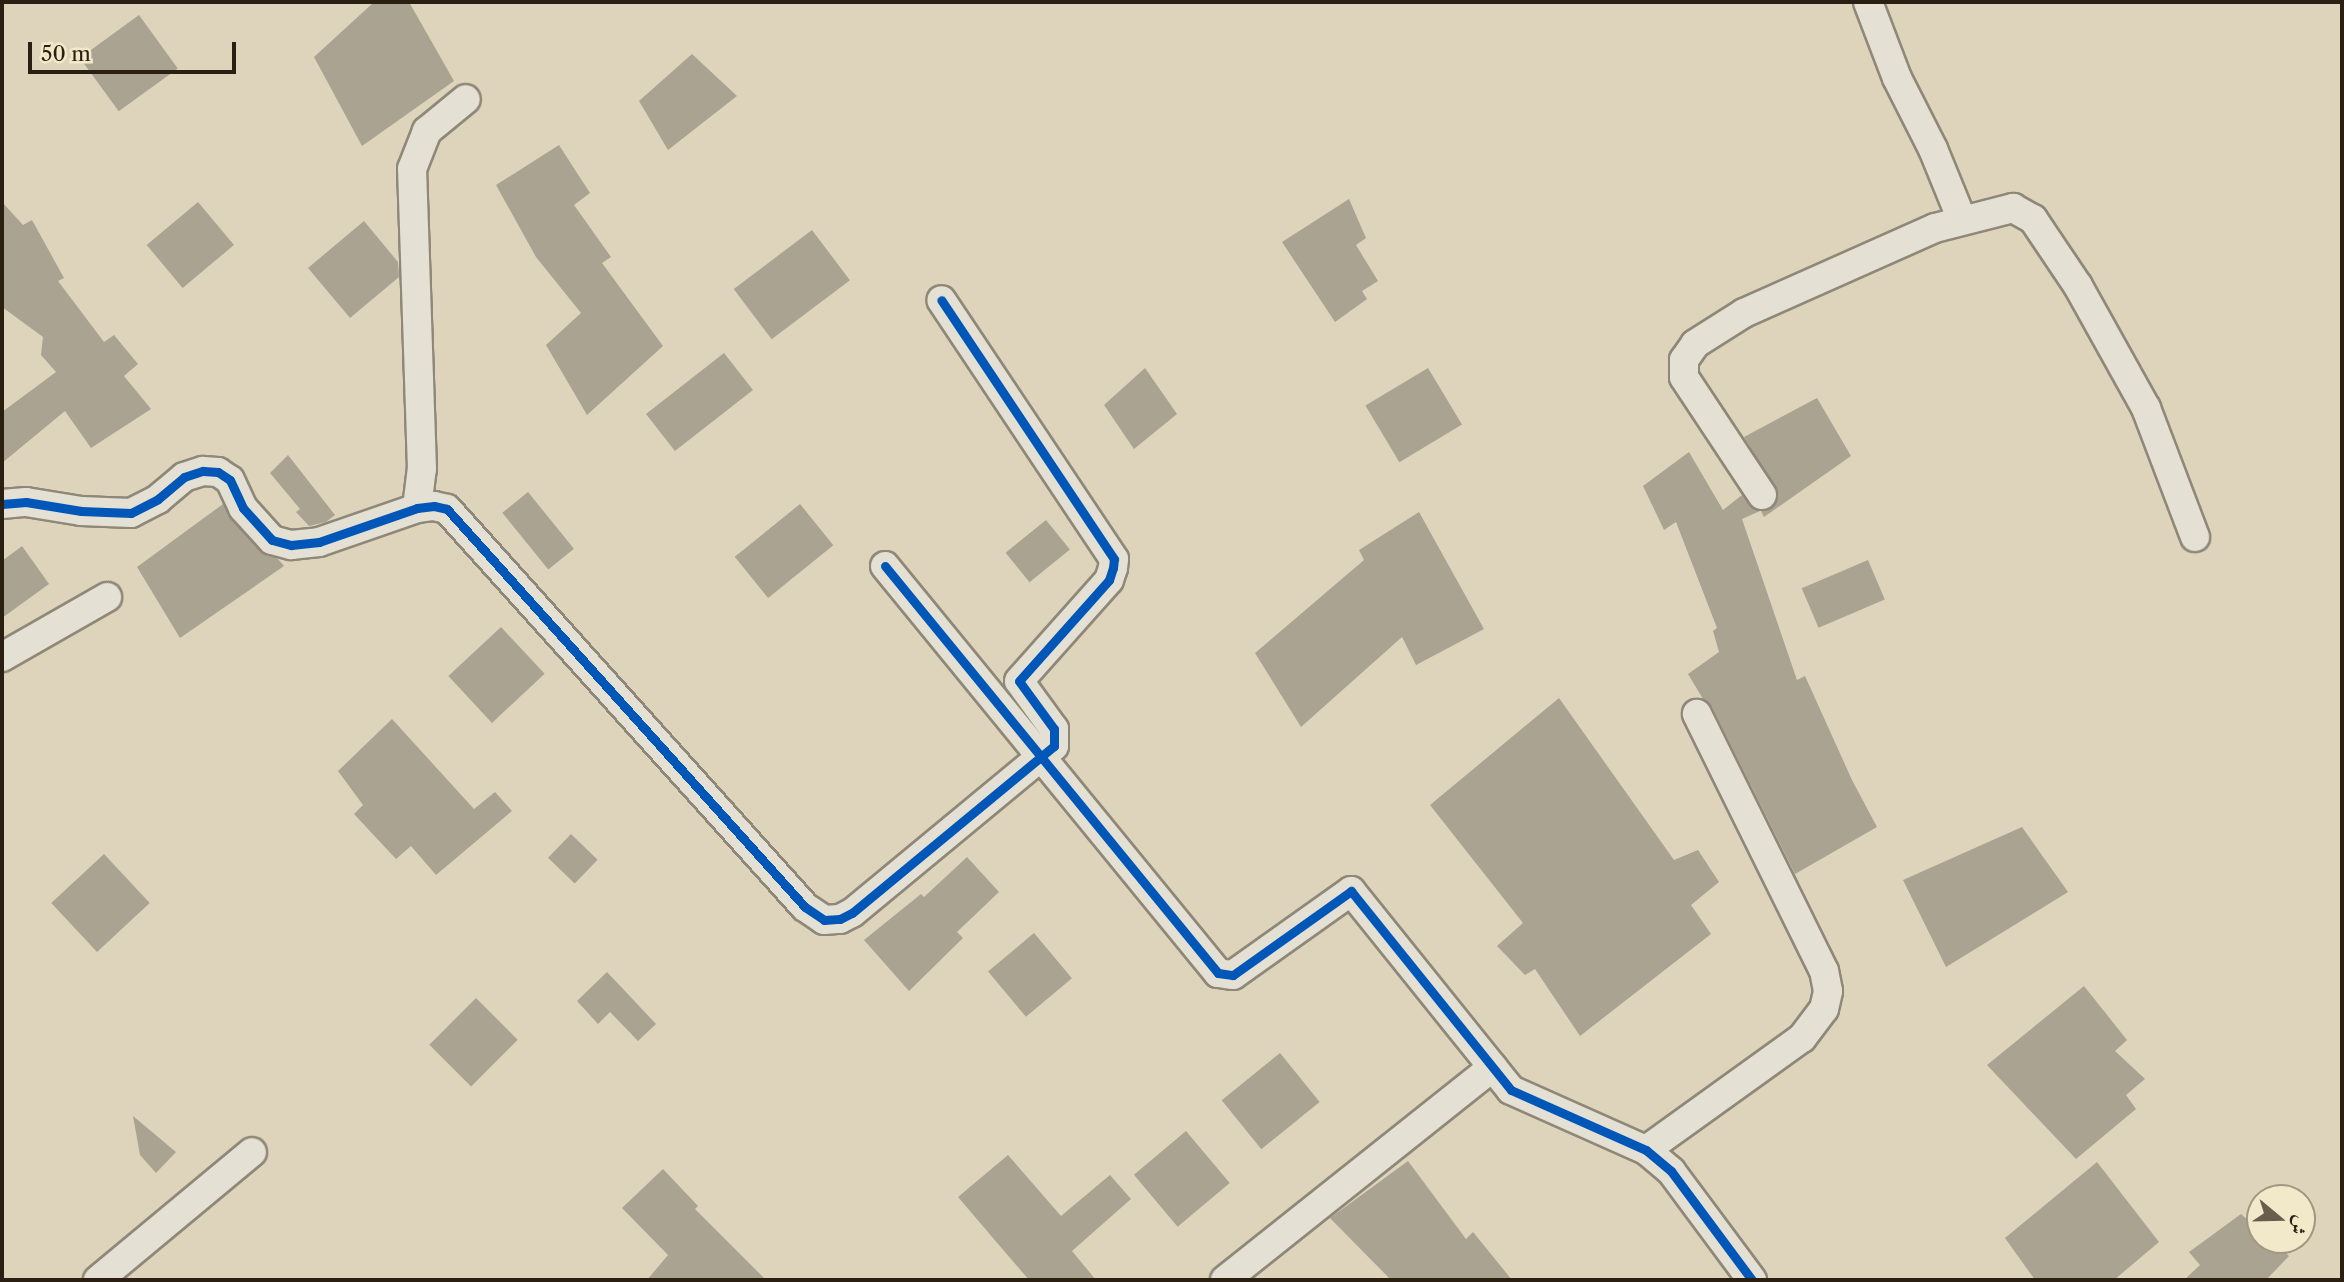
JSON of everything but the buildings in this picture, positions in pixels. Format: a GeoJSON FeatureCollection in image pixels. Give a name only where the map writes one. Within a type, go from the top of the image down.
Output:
{"type":"FeatureCollection","features":[{"type":"Feature","properties":{"kind":"street"},"geometry":{"type":"LineString","coordinates":[[1868,2],[1897,78],[1933,149],[1962,220]]}},
{"type":"Feature","properties":{"kind":"street"},"geometry":{"type":"LineString","coordinates":[[417,508],[422,469],[412,169],[427,131],[466,99]]}},
{"type":"Feature","properties":{"kind":"street"},"geometry":{"type":"LineString","coordinates":[[1762,495],[1684,377],[1684,359],[1695,344],[1744,313],[1935,228],[2013,208],[2034,219],[2078,286],[2146,408],[2195,537]]}},
{"type":"Feature","properties":{"kind":"street"},"geometry":{"type":"LineString","coordinates":[[2,504],[26,502],[81,511],[131,513],[158,499],[184,477],[203,471],[218,472],[230,480],[243,508],[272,540],[291,545],[319,542],[417,508],[434,506],[447,509],[805,907],[824,919],[840,919],[852,913],[1043,759],[1054,746],[1055,729],[1019,681],[1109,580],[1114,559],[941,300]]}},
{"type":"Feature","properties":{"kind":"street"},"geometry":{"type":"LineString","coordinates":[[885,566],[1218,973],[1233,975],[1352,891],[1519,1096],[1646,1150],[1671,1171],[1752,1280]]}},
{"type":"Feature","properties":{"kind":"street"},"geometry":{"type":"LineString","coordinates":[[2,657],[107,597]]}},
{"type":"Feature","properties":{"kind":"street"},"geometry":{"type":"LineString","coordinates":[[1646,1150],[1802,1038],[1825,1009],[1828,991],[1824,971],[1697,714]]}},
{"type":"Feature","properties":{"kind":"street"},"geometry":{"type":"LineString","coordinates":[[1225,1280],[1493,1067]]}},
{"type":"Feature","properties":{"kind":"street"},"geometry":{"type":"LineString","coordinates":[[99,1280],[252,1152]]}},
{"type":"Feature","properties":{"kind":"cycle path"},"geometry":{"type":"LineString","coordinates":[[2,504],[26,502],[81,511],[131,513],[158,499],[184,477],[203,471],[218,472],[230,480],[243,508],[272,540],[291,545],[319,542],[417,508],[434,506],[447,509],[805,907],[824,920],[840,919],[852,913],[1054,746],[1054,729],[1019,681],[1109,580],[1113,568],[1114,559],[941,300]]}},
{"type":"Feature","properties":{"kind":"cycle path"},"geometry":{"type":"LineString","coordinates":[[885,566],[1218,973],[1233,975],[1351,891],[1511,1090],[1646,1150],[1671,1171],[1752,1280]]}}]}
